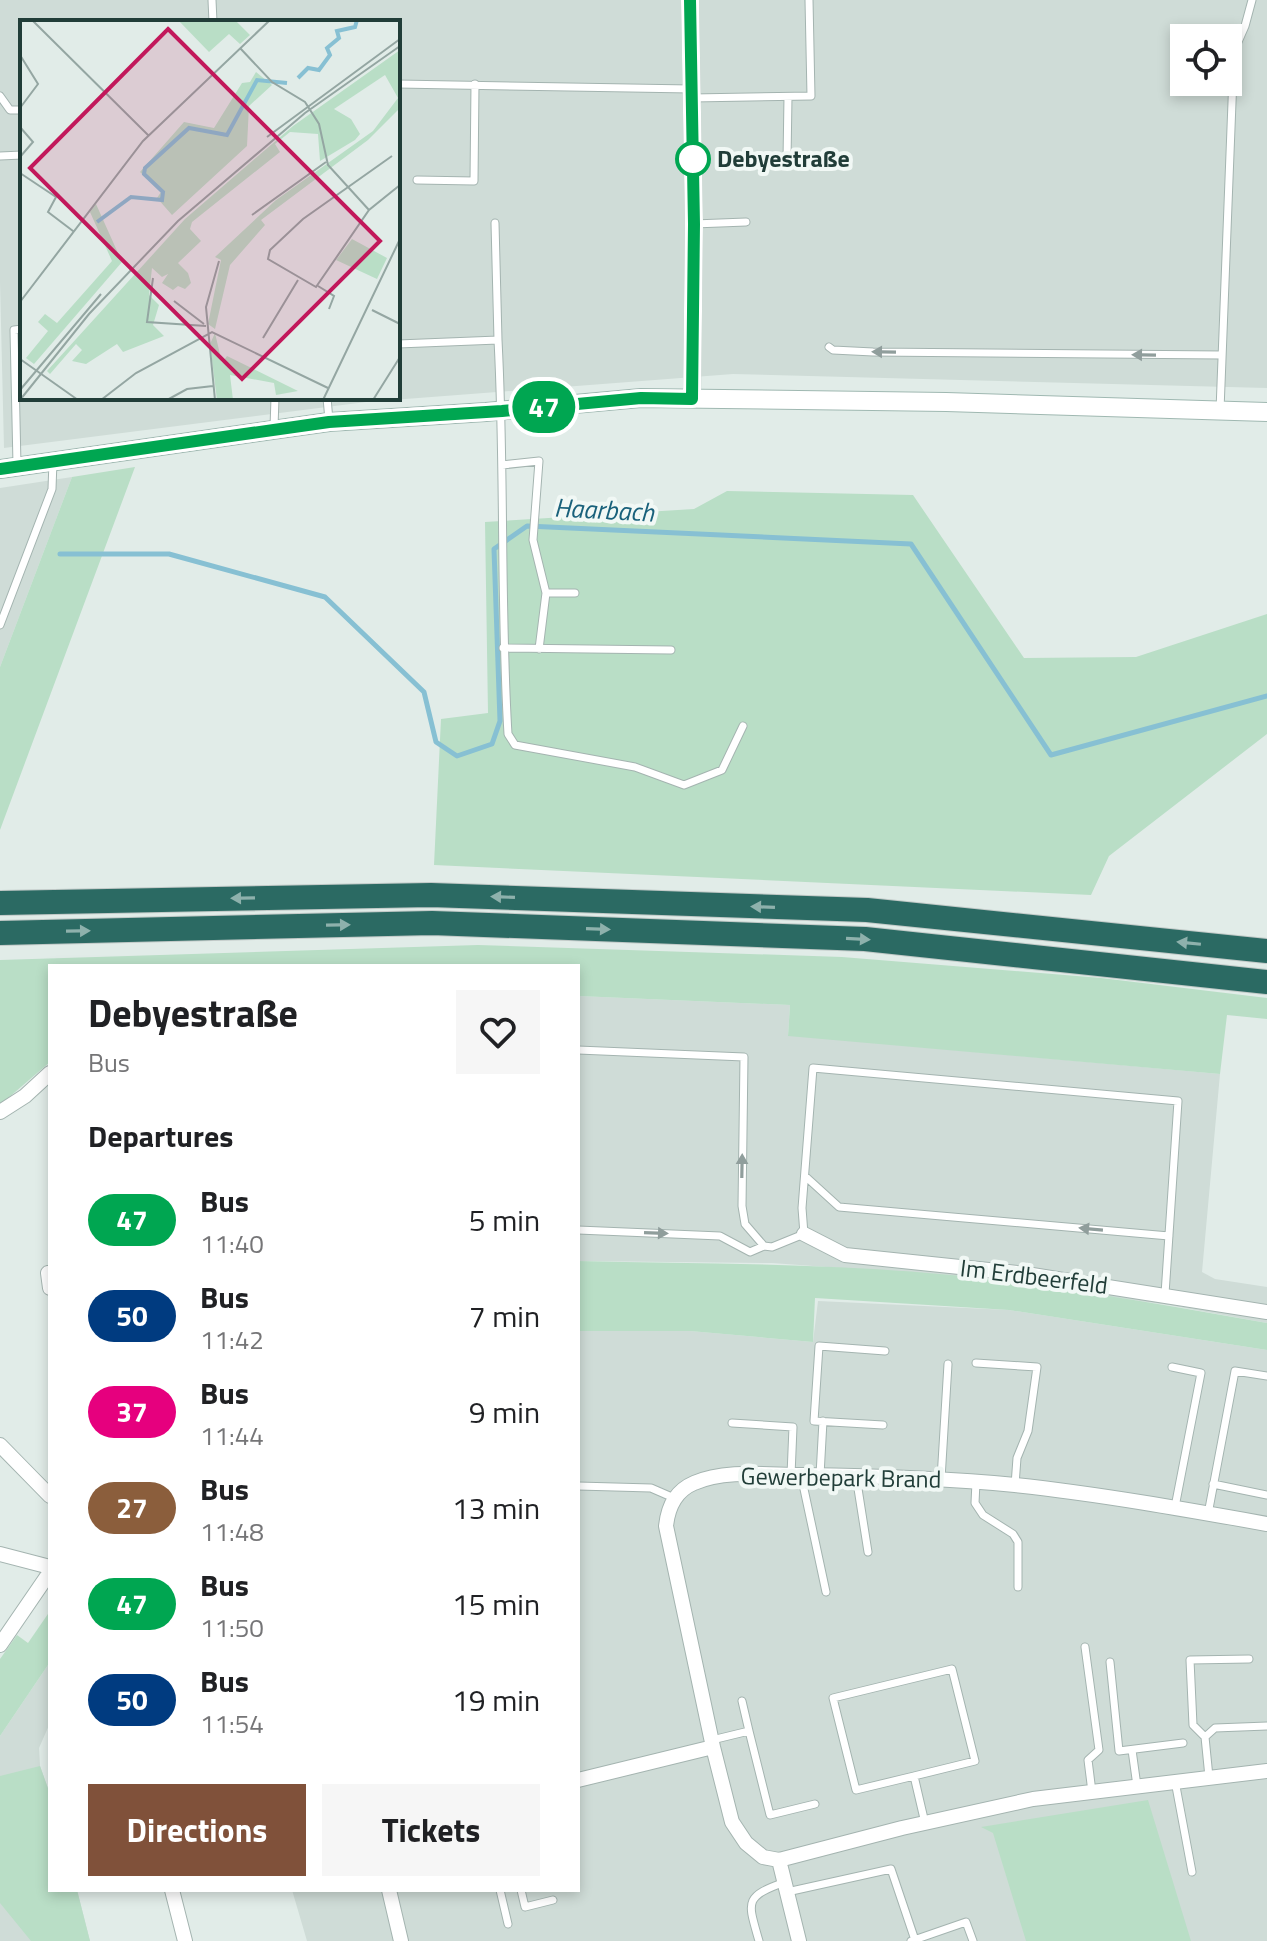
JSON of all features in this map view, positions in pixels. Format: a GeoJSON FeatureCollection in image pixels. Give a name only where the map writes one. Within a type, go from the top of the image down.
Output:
{"type":"FeatureCollection","features":[{"type":"Feature","properties":{"kind":"highway"},"geometry":{"type":"LineString","coordinates":[[0,903],[431,895],[789,907],[867,910],[1267,951]]}},
{"type":"Feature","properties":{"kind":"highway"},"geometry":{"type":"LineString","coordinates":[[0,933],[432,923],[865,939],[1267,982]]}},
{"type":"Feature","properties":{"kind":"main road"},"geometry":{"type":"LineString","coordinates":[[8,468],[329,422],[641,398],[946,402],[1267,412]]}},
{"type":"Feature","properties":{"kind":"street"},"geometry":{"type":"LineString","coordinates":[[690,0],[694,224],[692,399]]}},
{"type":"Feature","properties":{"kind":"street"},"geometry":{"type":"LineString","coordinates":[[0,1112],[25,1096],[48,1075]]}},
{"type":"Feature","properties":{"kind":"street","name":"Im Erdbeerfeld"},"geometry":{"type":"LineString","coordinates":[[804,1234],[845,1255],[1026,1274],[1267,1312]]}},
{"type":"Feature","properties":{"kind":"street"},"geometry":{"type":"LineString","coordinates":[[0,1445],[48,1494]]}},
{"type":"Feature","properties":{"kind":"street","name":"Gewerbepark Brand"},"geometry":{"type":"LineString","coordinates":[[674,1498],[684,1488],[726,1476],[941,1479],[1015,1485],[1267,1524]]}},
{"type":"Feature","properties":{"kind":"street"},"geometry":{"type":"LineString","coordinates":[[674,1498],[668,1509],[666,1526],[712,1743],[732,1822],[746,1843],[763,1857],[779,1860],[1033,1799],[1267,1771]]}},
{"type":"Feature","properties":{"kind":"street"},"geometry":{"type":"LineString","coordinates":[[0,1554],[48,1569]]}},
{"type":"Feature","properties":{"kind":"street"},"geometry":{"type":"LineString","coordinates":[[0,1645],[48,1573]]}},
{"type":"Feature","properties":{"kind":"street"},"geometry":{"type":"LineString","coordinates":[[580,1779],[712,1743]]}},
{"type":"Feature","properties":{"kind":"street"},"geometry":{"type":"LineString","coordinates":[[779,1860],[799,1941]]}},
{"type":"Feature","properties":{"kind":"street"},"geometry":{"type":"LineString","coordinates":[[173,1892],[185,1941]]}},
{"type":"Feature","properties":{"kind":"street"},"geometry":{"type":"LineString","coordinates":[[389,1892],[401,1941]]}},
{"type":"Feature","properties":{"kind":"lane"},"geometry":{"type":"LineString","coordinates":[[212,0],[213,20]]}},
{"type":"Feature","properties":{"kind":"lane"},"geometry":{"type":"LineString","coordinates":[[400,84],[811,96],[809,0]]}},
{"type":"Feature","properties":{"kind":"lane"},"geometry":{"type":"LineString","coordinates":[[1220,411],[1234,51],[1252,0]]}},
{"type":"Feature","properties":{"kind":"lane"},"geometry":{"type":"LineString","coordinates":[[417,180],[474,181],[475,84]]}},
{"type":"Feature","properties":{"kind":"lane"},"geometry":{"type":"LineString","coordinates":[[0,96],[10,110],[20,110]]}},
{"type":"Feature","properties":{"kind":"lane"},"geometry":{"type":"LineString","coordinates":[[787,160],[788,97]]}},
{"type":"Feature","properties":{"kind":"lane"},"geometry":{"type":"LineString","coordinates":[[0,156],[20,155]]}},
{"type":"Feature","properties":{"kind":"lane"},"geometry":{"type":"LineString","coordinates":[[694,224],[746,222]]}},
{"type":"Feature","properties":{"kind":"lane"},"geometry":{"type":"LineString","coordinates":[[495,223],[502,411],[503,648],[508,734],[515,745],[635,767],[684,785],[722,770],[743,726]]}},
{"type":"Feature","properties":{"kind":"lane"},"geometry":{"type":"LineString","coordinates":[[8,468],[14,330],[20,329]]}},
{"type":"Feature","properties":{"kind":"lane"},"geometry":{"type":"LineString","coordinates":[[400,344],[498,340]]}},
{"type":"Feature","properties":{"kind":"lane"},"geometry":{"type":"LineString","coordinates":[[829,347],[833,350],[873,352],[1222,355]]}},
{"type":"Feature","properties":{"kind":"lane"},"geometry":{"type":"LineString","coordinates":[[274,429],[275,400]]}},
{"type":"Feature","properties":{"kind":"lane"},"geometry":{"type":"LineString","coordinates":[[327,400],[329,422]]}},
{"type":"Feature","properties":{"kind":"lane"},"geometry":{"type":"LineString","coordinates":[[0,625],[52,489],[53,461]]}},
{"type":"Feature","properties":{"kind":"lane"},"geometry":{"type":"LineString","coordinates":[[502,465],[539,461],[533,540],[546,593],[539,649]]}},
{"type":"Feature","properties":{"kind":"lane"},"geometry":{"type":"LineString","coordinates":[[546,593],[575,593]]}},
{"type":"Feature","properties":{"kind":"lane"},"geometry":{"type":"LineString","coordinates":[[503,648],[671,650]]}},
{"type":"Feature","properties":{"kind":"lane"},"geometry":{"type":"LineString","coordinates":[[580,1050],[744,1057],[742,1206],[745,1224],[764,1246]]}},
{"type":"Feature","properties":{"kind":"lane"},"geometry":{"type":"LineString","coordinates":[[580,1230],[720,1236],[750,1252],[804,1234],[802,1208],[813,1068],[1178,1101],[1165,1294]]}},
{"type":"Feature","properties":{"kind":"lane"},"geometry":{"type":"LineString","coordinates":[[805,1176],[839,1207],[1169,1236]]}},
{"type":"Feature","properties":{"kind":"lane"},"geometry":{"type":"LineString","coordinates":[[883,1425],[814,1421],[819,1346],[885,1351]]}},
{"type":"Feature","properties":{"kind":"lane"},"geometry":{"type":"LineString","coordinates":[[976,1363],[1037,1367],[1028,1431],[1017,1458],[1015,1485]]}},
{"type":"Feature","properties":{"kind":"lane"},"geometry":{"type":"LineString","coordinates":[[941,1479],[948,1364]]}},
{"type":"Feature","properties":{"kind":"lane"},"geometry":{"type":"LineString","coordinates":[[1172,1367],[1201,1373],[1175,1508]]}},
{"type":"Feature","properties":{"kind":"lane"},"geometry":{"type":"LineString","coordinates":[[1208,1514],[1235,1371],[1267,1376]]}},
{"type":"Feature","properties":{"kind":"lane"},"geometry":{"type":"LineString","coordinates":[[820,1475],[823,1421]]}},
{"type":"Feature","properties":{"kind":"lane"},"geometry":{"type":"LineString","coordinates":[[732,1423],[793,1427],[796,1475],[826,1592]]}},
{"type":"Feature","properties":{"kind":"lane"},"geometry":{"type":"LineString","coordinates":[[856,1476],[868,1552]]}},
{"type":"Feature","properties":{"kind":"lane"},"geometry":{"type":"LineString","coordinates":[[976,1482],[975,1503],[983,1515],[1013,1534],[1018,1542],[1018,1587]]}},
{"type":"Feature","properties":{"kind":"lane"},"geometry":{"type":"LineString","coordinates":[[1213,1484],[1267,1495]]}},
{"type":"Feature","properties":{"kind":"lane"},"geometry":{"type":"LineString","coordinates":[[580,1486],[651,1488],[674,1498]]}},
{"type":"Feature","properties":{"kind":"lane"},"geometry":{"type":"LineString","coordinates":[[1085,1647],[1099,1750],[1088,1760],[1092,1792]]}},
{"type":"Feature","properties":{"kind":"lane"},"geometry":{"type":"LineString","coordinates":[[1209,1777],[1205,1737],[1193,1725],[1190,1660],[1249,1659]]}},
{"type":"Feature","properties":{"kind":"lane"},"geometry":{"type":"LineString","coordinates":[[1110,1662],[1119,1751],[1183,1743]]}},
{"type":"Feature","properties":{"kind":"lane"},"geometry":{"type":"LineString","coordinates":[[952,1669],[975,1761],[914,1776],[856,1790],[833,1698],[952,1669]]}},
{"type":"Feature","properties":{"kind":"lane"},"geometry":{"type":"LineString","coordinates":[[742,1701],[770,1815],[815,1804]]}},
{"type":"Feature","properties":{"kind":"lane"},"geometry":{"type":"LineString","coordinates":[[1205,1737],[1215,1728],[1267,1726]]}},
{"type":"Feature","properties":{"kind":"lane"},"geometry":{"type":"LineString","coordinates":[[712,1743],[749,1731]]}},
{"type":"Feature","properties":{"kind":"lane"},"geometry":{"type":"LineString","coordinates":[[1132,1750],[1137,1786]]}},
{"type":"Feature","properties":{"kind":"lane"},"geometry":{"type":"LineString","coordinates":[[914,1776],[925,1823]]}},
{"type":"Feature","properties":{"kind":"lane"},"geometry":{"type":"LineString","coordinates":[[1175,1781],[1192,1872]]}},
{"type":"Feature","properties":{"kind":"lane"},"geometry":{"type":"LineString","coordinates":[[759,1941],[750,1910],[758,1892],[891,1869],[913,1940],[966,1922],[973,1941]]}},
{"type":"Feature","properties":{"kind":"lane"},"geometry":{"type":"LineString","coordinates":[[500,1892],[508,1924]]}},
{"type":"Feature","properties":{"kind":"lane"},"geometry":{"type":"LineString","coordinates":[[521,1892],[525,1907],[553,1900]]}},
{"type":"Feature","properties":{"kind":"shaded area"},"geometry":{"type":"Polygon","coordinates":[[[0,0],[1267,0],[1267,388],[733,374],[400,399],[400,20],[20,20],[20,400],[392,400],[4,448],[0,282],[0,0]]]}},
{"type":"Feature","properties":{"kind":"shaded area"},"geometry":{"type":"Polygon","coordinates":[[[72,477],[0,667],[0,488],[72,477]]]}},
{"type":"Feature","properties":{"kind":"shaded area"},"geometry":{"type":"Polygon","coordinates":[[[580,996],[790,1005],[788,1035],[1220,1074],[1202,1272],[1215,1279],[1267,1287],[1267,1323],[1168,1305],[978,1278],[772,1263],[580,1261],[580,996]]]}},
{"type":"Feature","properties":{"kind":"shaded area"},"geometry":{"type":"Polygon","coordinates":[[[818,1301],[1009,1310],[1267,1350],[1267,1941],[307,1941],[293,1892],[580,1892],[580,1331],[690,1331],[813,1342],[818,1301]]]}},
{"type":"Feature","properties":{"kind":"shaded area"},"geometry":{"type":"Polygon","coordinates":[[[48,1665],[48,1728],[39,1748],[40,1766],[48,1788],[48,1892],[78,1892],[90,1941],[0,1941],[0,1736],[48,1665]]]}},
{"type":"Feature","properties":{"kind":"green space"},"geometry":{"type":"Polygon","coordinates":[[[135,467],[0,830],[0,667],[72,477],[135,467]]]}},
{"type":"Feature","properties":{"kind":"green space"},"geometry":{"type":"Polygon","coordinates":[[[727,491],[913,495],[1024,658],[1136,657],[1267,614],[1267,734],[1109,856],[1091,895],[434,865],[441,719],[488,713],[485,522],[694,509],[727,491]]]}},
{"type":"Feature","properties":{"kind":"green space"},"geometry":{"type":"Polygon","coordinates":[[[478,945],[842,957],[1101,978],[1267,998],[1267,1019],[1227,1015],[1220,1074],[788,1036],[790,1005],[580,996],[580,964],[48,964],[48,1064],[0,1105],[0,960],[478,945]]]}},
{"type":"Feature","properties":{"kind":"green space"},"geometry":{"type":"Polygon","coordinates":[[[580,1261],[829,1267],[1015,1282],[1267,1323],[1267,1350],[1009,1310],[815,1298],[813,1342],[690,1331],[580,1331],[580,1261]]]}},
{"type":"Feature","properties":{"kind":"green space"},"geometry":{"type":"Polygon","coordinates":[[[48,1614],[48,1665],[0,1736],[0,1659],[17,1635],[28,1643],[48,1614]]]}},
{"type":"Feature","properties":{"kind":"green space"},"geometry":{"type":"Polygon","coordinates":[[[40,1766],[48,1788],[48,1892],[78,1892],[90,1941],[31,1941],[0,1903],[0,1776],[40,1766]]]}},
{"type":"Feature","properties":{"kind":"green space"},"geometry":{"type":"Polygon","coordinates":[[[1148,1800],[1191,1941],[1026,1941],[993,1833],[981,1827],[1148,1800]]]}},
{"type":"Feature","properties":{"kind":"waterway","name":"Haarbach"},"geometry":{"type":"LineString","coordinates":[[60,554],[169,554],[325,597],[424,692],[436,742],[457,756],[492,744],[500,721],[494,549],[527,526],[911,544],[1051,755],[1267,696]]}},
{"type":"Feature","properties":{"kind":"bus line","name":"47"},"geometry":{"type":"LineString","coordinates":[[0,469],[329,422],[641,398],[692,399],[694,224],[690,0]]}},
{"type":"Feature","properties":{"kind":"place","name":"Debyestraße"},"geometry":{"type":"Point","coordinates":[693,159]}}]}
